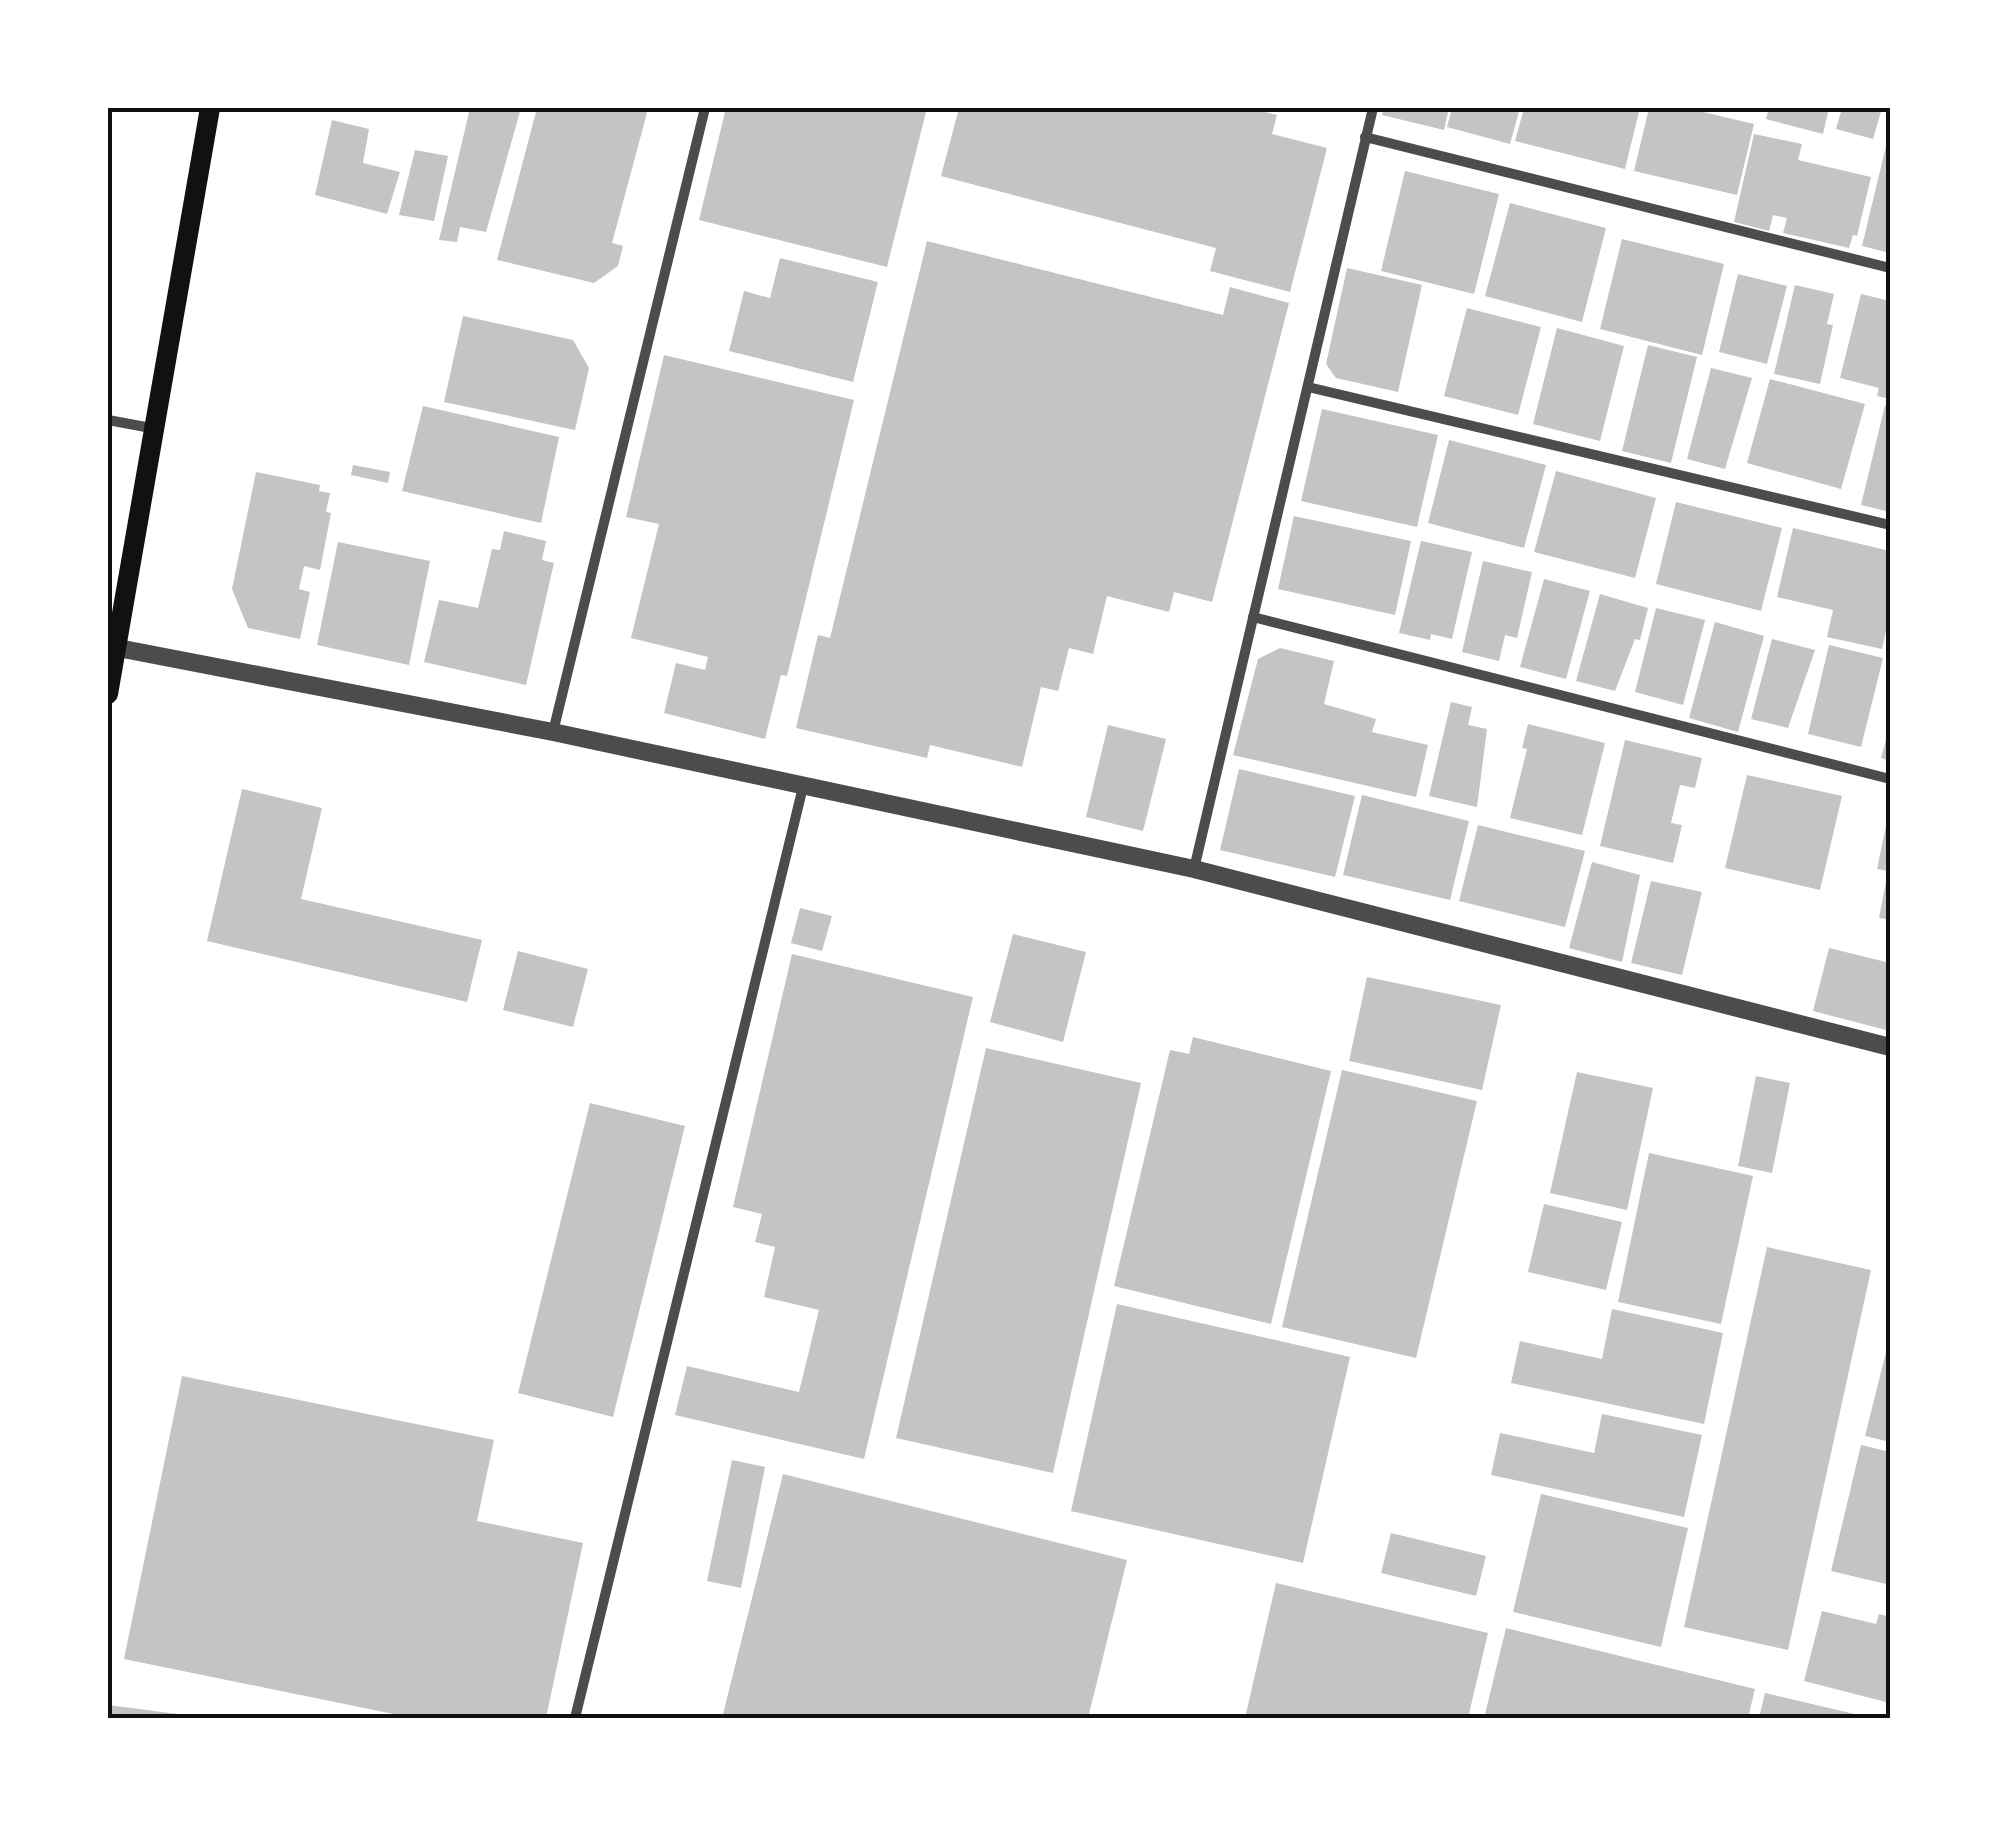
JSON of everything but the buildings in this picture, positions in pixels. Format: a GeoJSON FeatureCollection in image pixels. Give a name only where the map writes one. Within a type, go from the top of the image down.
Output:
{"type":"FeatureCollection","features":[{"type":"Feature","properties":{"kind":"main road"},"geometry":{"type":"LineString","coordinates":[[108,694],[151,428],[210,108]]}},
{"type":"Feature","properties":{"kind":"street"},"geometry":{"type":"LineString","coordinates":[[553,732],[704,108]]}},
{"type":"Feature","properties":{"kind":"street"},"geometry":{"type":"LineString","coordinates":[[1194,870],[1373,108]]}},
{"type":"Feature","properties":{"kind":"street"},"geometry":{"type":"LineString","coordinates":[[1366,138],[1890,268]]}},
{"type":"Feature","properties":{"kind":"street"},"geometry":{"type":"LineString","coordinates":[[1308,387],[1890,525]]}},
{"type":"Feature","properties":{"kind":"street"},"geometry":{"type":"LineString","coordinates":[[108,420],[151,428]]}},
{"type":"Feature","properties":{"kind":"street"},"geometry":{"type":"LineString","coordinates":[[1254,616],[1890,780]]}},
{"type":"Feature","properties":{"kind":"street"},"geometry":{"type":"LineString","coordinates":[[118,648],[553,732],[1194,870],[1890,1047]]}},
{"type":"Feature","properties":{"kind":"street"},"geometry":{"type":"LineString","coordinates":[[575,1718],[803,787]]}}]}
